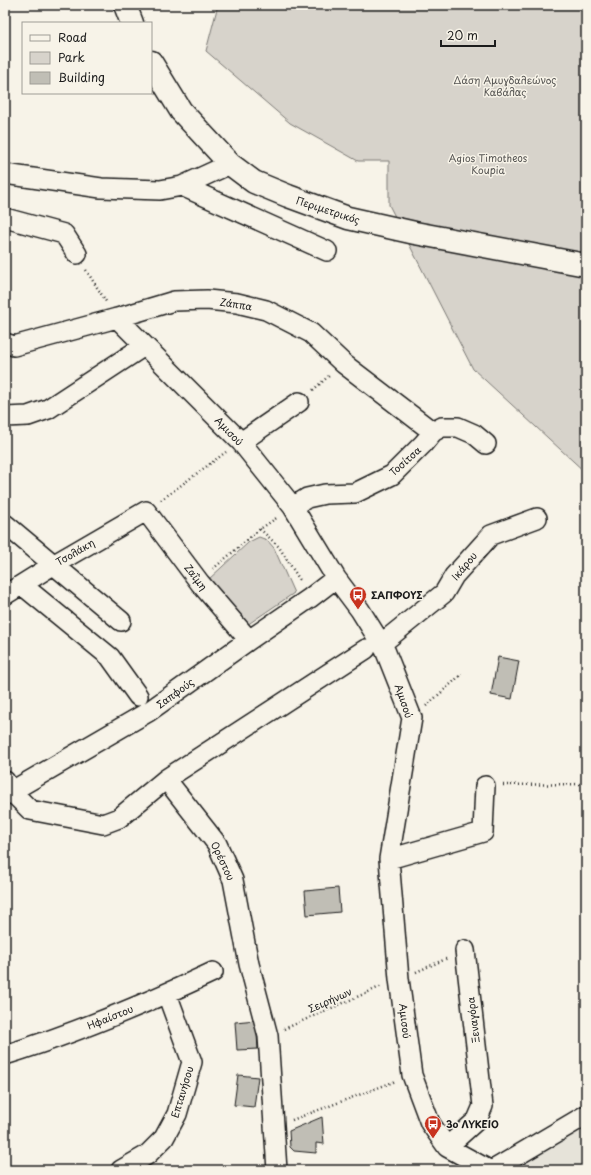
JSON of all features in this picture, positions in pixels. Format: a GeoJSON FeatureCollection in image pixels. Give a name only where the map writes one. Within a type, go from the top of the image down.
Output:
{"type":"FeatureCollection","features":[{"type":"Feature","properties":{"kind":"main road"},"geometry":{"type":"LineString","coordinates":[[125,5],[132,22]]}},
{"type":"Feature","properties":{"kind":"main road","name":"Περιμετρικός"},"geometry":{"type":"LineString","coordinates":[[152,64],[181,111],[230,164],[254,182],[348,218],[414,233],[586,264]]}},
{"type":"Feature","properties":{"kind":"street"},"geometry":{"type":"LineString","coordinates":[[5,174],[101,188],[160,190],[182,186],[230,164]]}},
{"type":"Feature","properties":{"kind":"street"},"geometry":{"type":"LineString","coordinates":[[182,186],[327,251]]}},
{"type":"Feature","properties":{"kind":"street"},"geometry":{"type":"LineString","coordinates":[[5,218],[64,234],[76,254]]}},
{"type":"Feature","properties":{"kind":"street","name":"Ζάππα"},"geometry":{"type":"LineString","coordinates":[[5,343],[14,346],[116,318],[174,300],[207,300],[237,303],[266,310],[311,333],[344,364],[433,432]]}},
{"type":"Feature","properties":{"kind":"street","name":"Αμισού"},"geometry":{"type":"LineString","coordinates":[[116,318],[241,442],[293,507],[336,578],[360,610],[374,647],[412,718],[390,859],[399,979],[412,1075],[430,1123],[447,1147],[489,1170]]}},
{"type":"Feature","properties":{"kind":"street"},"geometry":{"type":"LineString","coordinates":[[5,418],[28,416],[48,409],[144,346]]}},
{"type":"Feature","properties":{"kind":"street"},"geometry":{"type":"LineString","coordinates":[[241,442],[299,402]]}},
{"type":"Feature","properties":{"kind":"street"},"geometry":{"type":"LineString","coordinates":[[433,432],[442,427],[458,427],[474,434],[486,444]]}},
{"type":"Feature","properties":{"kind":"street","name":"Τοσίτσα"},"geometry":{"type":"LineString","coordinates":[[293,507],[307,498],[325,494],[355,493],[392,475],[433,432]]}},
{"type":"Feature","properties":{"kind":"street","name":"Τσολάκη"},"geometry":{"type":"LineString","coordinates":[[5,595],[53,565],[146,511]]}},
{"type":"Feature","properties":{"kind":"street","name":"Ζαΐμη"},"geometry":{"type":"LineString","coordinates":[[146,511],[200,583],[249,640]]}},
{"type":"Feature","properties":{"kind":"street","name":"Ικάρου"},"geometry":{"type":"LineString","coordinates":[[166,779],[374,647],[444,593],[454,576],[491,535],[537,518]]}},
{"type":"Feature","properties":{"kind":"street"},"geometry":{"type":"LineString","coordinates":[[5,524],[121,621]]}},
{"type":"Feature","properties":{"kind":"street","name":"Σαπφούς"},"geometry":{"type":"LineString","coordinates":[[7,789],[148,712],[336,578]]}},
{"type":"Feature","properties":{"kind":"street"},"geometry":{"type":"LineString","coordinates":[[22,585],[110,657],[138,696]]}},
{"type":"Feature","properties":{"kind":"street"},"geometry":{"type":"LineString","coordinates":[[7,789],[30,810],[103,824],[119,818],[166,779]]}},
{"type":"Feature","properties":{"kind":"street","name":"Ορέστου"},"geometry":{"type":"LineString","coordinates":[[166,779],[217,844],[233,880],[250,964],[268,1036],[277,1170]]}},
{"type":"Feature","properties":{"kind":"street"},"geometry":{"type":"LineString","coordinates":[[390,859],[483,832],[485,786]]}},
{"type":"Feature","properties":{"kind":"street","name":"Ξεναγόρα"},"geometry":{"type":"LineString","coordinates":[[447,1147],[478,1120],[483,1106],[465,950]]}},
{"type":"Feature","properties":{"kind":"street","name":"Ηφαίστου"},"geometry":{"type":"LineString","coordinates":[[5,1056],[51,1041],[167,994],[212,972]]}},
{"type":"Feature","properties":{"kind":"street","name":"Επτανήσου"},"geometry":{"type":"LineString","coordinates":[[121,1170],[146,1155],[164,1138],[177,1114],[192,1062],[167,994]]}},
{"type":"Feature","properties":{"kind":"street"},"geometry":{"type":"LineString","coordinates":[[492,1170],[586,1115]]}},
{"type":"Feature","properties":{"kind":"path"},"geometry":{"type":"LineString","coordinates":[[76,254],[116,318]]}},
{"type":"Feature","properties":{"kind":"path"},"geometry":{"type":"LineString","coordinates":[[299,402],[344,364]]}},
{"type":"Feature","properties":{"kind":"path"},"geometry":{"type":"LineString","coordinates":[[146,511],[241,442]]}},
{"type":"Feature","properties":{"kind":"path"},"geometry":{"type":"LineString","coordinates":[[210,572],[260,529],[279,547],[310,598]]}},
{"type":"Feature","properties":{"kind":"path"},"geometry":{"type":"LineString","coordinates":[[412,718],[462,674]]}},
{"type":"Feature","properties":{"kind":"path"},"geometry":{"type":"LineString","coordinates":[[485,786],[586,784]]}},
{"type":"Feature","properties":{"kind":"path"},"geometry":{"type":"LineString","coordinates":[[399,979],[465,950]]}},
{"type":"Feature","properties":{"kind":"path","name":"Σειρήνων"},"geometry":{"type":"LineString","coordinates":[[268,1036],[399,979]]}},
{"type":"Feature","properties":{"kind":"path"},"geometry":{"type":"LineString","coordinates":[[273,1128],[412,1075]]}},
{"type":"Feature","properties":{"kind":"shaded area"},"geometry":{"type":"Polygon","coordinates":[[[586,1125],[586,1170],[526,1170],[519,1158],[586,1125]]]}},
{"type":"Feature","properties":{"kind":"green space","name":"Agios Timotheos Koupia"},"geometry":{"type":"Polygon","coordinates":[[[218,5],[586,5],[586,473],[473,369],[389,205],[389,161],[358,161],[290,123],[206,51],[218,5]]]}},
{"type":"Feature","properties":{"kind":"green space"},"geometry":{"type":"Polygon","coordinates":[[[259,537],[267,540],[274,548],[294,593],[247,625],[209,579],[249,542],[259,537]]]}},
{"type":"Feature","properties":{"kind":"building"},"geometry":{"type":"Polygon","coordinates":[[[498,657],[519,661],[512,699],[491,695],[498,657]]]}},
{"type":"Feature","properties":{"kind":"building"},"geometry":{"type":"Polygon","coordinates":[[[338,888],[340,912],[307,915],[305,891],[338,888]]]}},
{"type":"Feature","properties":{"kind":"building"},"geometry":{"type":"Polygon","coordinates":[[[256,1020],[258,1049],[237,1050],[235,1022],[256,1020]]]}},
{"type":"Feature","properties":{"kind":"building"},"geometry":{"type":"Polygon","coordinates":[[[238,1075],[258,1077],[254,1107],[234,1105],[238,1075]]]}},
{"type":"Feature","properties":{"kind":"building"},"geometry":{"type":"Polygon","coordinates":[[[322,1117],[324,1144],[316,1143],[316,1153],[294,1151],[290,1147],[289,1131],[322,1117]]]}},
{"type":"Feature","properties":{"kind":"place","name":"ΣΑΠΦΟΥΣ"},"geometry":{"type":"Point","coordinates":[358,610]}},
{"type":"Feature","properties":{"kind":"place","name":"3ο ΛΥΚΕΙΟ"},"geometry":{"type":"Point","coordinates":[433,1139]}},
{"type":"Feature","properties":{"kind":"park label","name":"Δάση Αμυγδαλεώνος Καβάλας"},"geometry":{"type":"Point","coordinates":[505,86]}}]}
